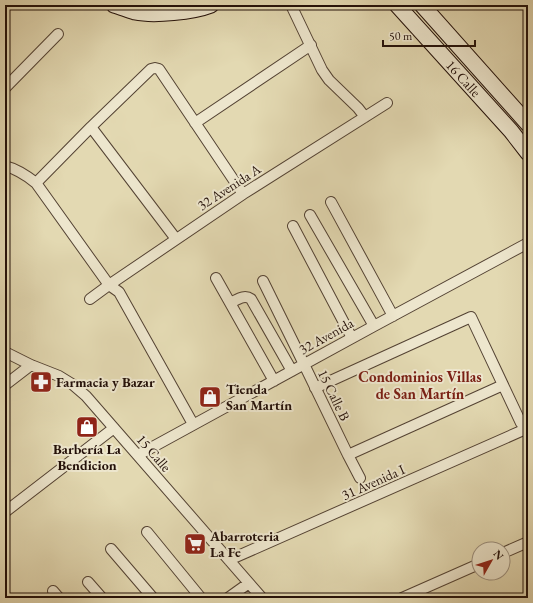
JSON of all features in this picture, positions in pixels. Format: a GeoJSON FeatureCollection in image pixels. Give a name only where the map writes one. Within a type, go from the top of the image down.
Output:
{"type":"FeatureCollection","features":[{"type":"Feature","properties":{"kind":"main road"},"geometry":{"type":"LineString","coordinates":[[114,5],[136,12],[162,14],[198,9],[211,5]]}},
{"type":"Feature","properties":{"kind":"main road","name":"16 Calle"},"geometry":{"type":"LineString","coordinates":[[397,5],[511,131],[528,153]]}},
{"type":"Feature","properties":{"kind":"main road","name":"16 Calle"},"geometry":{"type":"LineString","coordinates":[[422,5],[528,124]]}},
{"type":"Feature","properties":{"kind":"street"},"geometry":{"type":"LineString","coordinates":[[291,5],[322,70],[329,80],[358,108],[365,117]]}},
{"type":"Feature","properties":{"kind":"street"},"geometry":{"type":"LineString","coordinates":[[5,88],[58,34]]}},
{"type":"Feature","properties":{"kind":"street"},"geometry":{"type":"LineString","coordinates":[[195,123],[311,45]]}},
{"type":"Feature","properties":{"kind":"street"},"geometry":{"type":"LineString","coordinates":[[36,183],[151,68],[155,68],[159,69],[243,194]]}},
{"type":"Feature","properties":{"kind":"street","name":"32 Avenida A"},"geometry":{"type":"LineString","coordinates":[[90,299],[243,194],[387,103]]}},
{"type":"Feature","properties":{"kind":"street"},"geometry":{"type":"LineString","coordinates":[[92,127],[176,239]]}},
{"type":"Feature","properties":{"kind":"street"},"geometry":{"type":"LineString","coordinates":[[5,166],[13,168],[26,175],[36,183],[109,285],[119,292],[193,424]]}},
{"type":"Feature","properties":{"kind":"street"},"geometry":{"type":"LineString","coordinates":[[331,202],[393,316]]}},
{"type":"Feature","properties":{"kind":"street"},"geometry":{"type":"LineString","coordinates":[[310,215],[374,326]]}},
{"type":"Feature","properties":{"kind":"street"},"geometry":{"type":"LineString","coordinates":[[293,226],[352,338]]}},
{"type":"Feature","properties":{"kind":"street","name":"32 Avenida"},"geometry":{"type":"LineString","coordinates":[[138,455],[528,243]]}},
{"type":"Feature","properties":{"kind":"street"},"geometry":{"type":"LineString","coordinates":[[216,278],[274,381]]}},
{"type":"Feature","properties":{"kind":"street","name":"15 Calle B"},"geometry":{"type":"LineString","coordinates":[[262,281],[360,478]]}},
{"type":"Feature","properties":{"kind":"street"},"geometry":{"type":"LineString","coordinates":[[230,303],[243,297],[251,299],[292,371]]}},
{"type":"Feature","properties":{"kind":"street"},"geometry":{"type":"LineString","coordinates":[[315,388],[471,317],[503,385],[525,426]]}},
{"type":"Feature","properties":{"kind":"street","name":"15 Calle"},"geometry":{"type":"LineString","coordinates":[[5,352],[31,365],[59,376],[72,384],[86,396],[262,598]]}},
{"type":"Feature","properties":{"kind":"street"},"geometry":{"type":"LineString","coordinates":[[5,385],[31,365]]}},
{"type":"Feature","properties":{"kind":"street"},"geometry":{"type":"LineString","coordinates":[[348,455],[503,385]]}},
{"type":"Feature","properties":{"kind":"street","name":"31 Avenida I"},"geometry":{"type":"LineString","coordinates":[[229,560],[525,426]]}},
{"type":"Feature","properties":{"kind":"street"},"geometry":{"type":"LineString","coordinates":[[5,512],[114,428]]}},
{"type":"Feature","properties":{"kind":"street"},"geometry":{"type":"LineString","coordinates":[[147,532],[201,598]]}},
{"type":"Feature","properties":{"kind":"street"},"geometry":{"type":"LineString","coordinates":[[511,549],[528,542]]}},
{"type":"Feature","properties":{"kind":"street"},"geometry":{"type":"LineString","coordinates":[[110,549],[153,598]]}},
{"type":"Feature","properties":{"kind":"street"},"geometry":{"type":"LineString","coordinates":[[402,598],[471,568]]}},
{"type":"Feature","properties":{"kind":"street"},"geometry":{"type":"LineString","coordinates":[[88,582],[102,598]]}},
{"type":"Feature","properties":{"kind":"street"},"geometry":{"type":"LineString","coordinates":[[228,598],[249,583]]}},
{"type":"Feature","properties":{"kind":"place","name":"Farmacia y Bazar"},"geometry":{"type":"Point","coordinates":[41,382]}},
{"type":"Feature","properties":{"kind":"place","name":"Tienda San Martín"},"geometry":{"type":"Point","coordinates":[210,397]}},
{"type":"Feature","properties":{"kind":"place","name":"Barbería La Bendicion"},"geometry":{"type":"Point","coordinates":[87,427]}},
{"type":"Feature","properties":{"kind":"place","name":"Abarroteria La Fe"},"geometry":{"type":"Point","coordinates":[195,544]}},
{"type":"Feature","properties":{"kind":"district","name":"Condominios Villas de San Martín"},"geometry":{"type":"Point","coordinates":[420,386]}}]}
